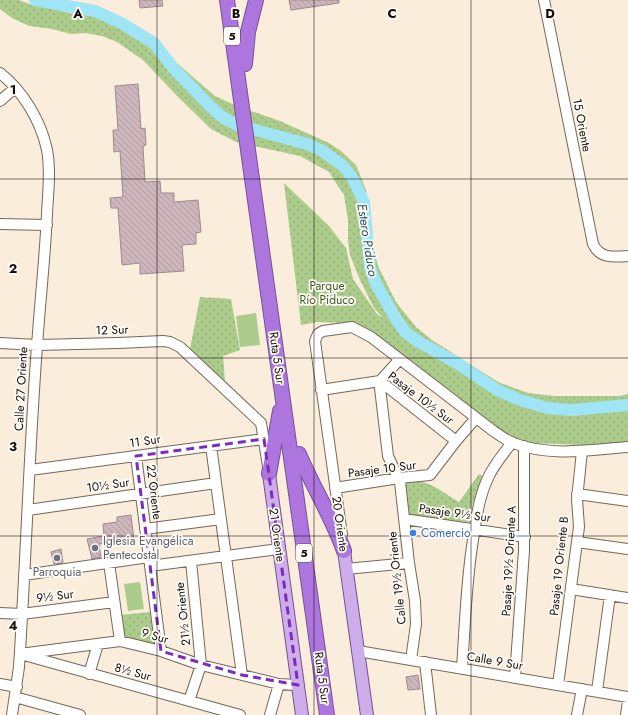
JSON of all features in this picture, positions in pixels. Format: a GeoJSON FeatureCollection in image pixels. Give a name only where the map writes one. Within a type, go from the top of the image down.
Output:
{"type":"FeatureCollection","features":[{"type":"Feature","properties":{"kind":"highway","name":"Ruta 5 Sur"},"geometry":{"type":"LineString","coordinates":[[227,0],[245,98],[299,454],[336,715]]}},
{"type":"Feature","properties":{"kind":"highway","name":"Ruta 5 Sur"},"geometry":{"type":"LineString","coordinates":[[237,0],[245,64],[245,98]]}},
{"type":"Feature","properties":{"kind":"highway"},"geometry":{"type":"LineString","coordinates":[[245,64],[250,24],[256,0]]}},
{"type":"Feature","properties":{"kind":"highway","name":"Ruta 5 Sur"},"geometry":{"type":"LineString","coordinates":[[254,161],[282,391],[327,715]]}},
{"type":"Feature","properties":{"kind":"highway"},"geometry":{"type":"LineString","coordinates":[[269,474],[282,391]]}},
{"type":"Feature","properties":{"kind":"highway"},"geometry":{"type":"LineString","coordinates":[[299,454],[334,526],[344,551]]}},
{"type":"Feature","properties":{"kind":"main road","name":"21 Oriente"},"geometry":{"type":"LineString","coordinates":[[269,474],[302,715]]}},
{"type":"Feature","properties":{"kind":"main road","name":"20 Oriente"},"geometry":{"type":"LineString","coordinates":[[344,551],[367,715]]}},
{"type":"Feature","properties":{"kind":"street","name":"15 Oriente"},"geometry":{"type":"LineString","coordinates":[[544,0],[592,240],[599,253],[607,256],[628,256]]}},
{"type":"Feature","properties":{"kind":"street","name":"Calle 27 Oriente"},"geometry":{"type":"LineString","coordinates":[[0,73],[23,97],[33,112],[44,138],[49,170],[47,225],[37,345],[20,654],[12,715]]}},
{"type":"Feature","properties":{"kind":"street"},"geometry":{"type":"LineString","coordinates":[[0,101],[15,88]]}},
{"type":"Feature","properties":{"kind":"street"},"geometry":{"type":"LineString","coordinates":[[0,224],[47,225]]}},
{"type":"Feature","properties":{"kind":"street","name":"20 Oriente"},"geometry":{"type":"LineString","coordinates":[[344,551],[315,341],[318,334],[323,331],[330,329],[355,328],[371,337],[399,360]]}},
{"type":"Feature","properties":{"kind":"street","name":"12 Sur"},"geometry":{"type":"LineString","coordinates":[[0,343],[37,345],[167,341],[180,346],[211,376]]}},
{"type":"Feature","properties":{"kind":"street"},"geometry":{"type":"LineString","coordinates":[[380,381],[399,360],[492,430],[512,442],[524,446],[559,451],[582,451],[628,447]]}},
{"type":"Feature","properties":{"kind":"street","name":"21 Oriente"},"geometry":{"type":"LineString","coordinates":[[211,376],[261,423],[269,474]]}},
{"type":"Feature","properties":{"kind":"street","name":"Pasaje 10½ Sur"},"geometry":{"type":"LineString","coordinates":[[321,390],[380,381],[456,441]]}},
{"type":"Feature","properties":{"kind":"street","name":"Calle 19½ Oriente"},"geometry":{"type":"LineString","coordinates":[[380,381],[388,456],[399,478],[415,601],[416,617],[411,660]]}},
{"type":"Feature","properties":{"kind":"street","name":"Pasaje 10 Sur"},"geometry":{"type":"LineString","coordinates":[[335,488],[399,478],[428,476],[432,474],[456,441],[476,418]]}},
{"type":"Feature","properties":{"kind":"street","name":"11 Sur"},"geometry":{"type":"LineString","coordinates":[[30,470],[264,439]]}},
{"type":"Feature","properties":{"kind":"street"},"geometry":{"type":"LineString","coordinates":[[462,668],[468,579],[474,529],[480,497],[493,468],[512,442]]}},
{"type":"Feature","properties":{"kind":"street"},"geometry":{"type":"LineString","coordinates":[[211,446],[242,675]]}},
{"type":"Feature","properties":{"kind":"street","name":"Pasaje 19½ Oriente A"},"geometry":{"type":"LineString","coordinates":[[515,677],[525,537],[524,446]]}},
{"type":"Feature","properties":{"kind":"street","name":"Pasaje 19 Oriente B"},"geometry":{"type":"LineString","coordinates":[[558,685],[577,542],[579,522],[577,494],[582,451]]}},
{"type":"Feature","properties":{"kind":"street","name":"22 Oriente"},"geometry":{"type":"LineString","coordinates":[[136,456],[161,651]]}},
{"type":"Feature","properties":{"kind":"street","name":"10½ Sur"},"geometry":{"type":"LineString","coordinates":[[28,510],[216,483]]}},
{"type":"Feature","properties":{"kind":"street"},"geometry":{"type":"LineString","coordinates":[[577,494],[628,501]]}},
{"type":"Feature","properties":{"kind":"street","name":"Pasaje 9½ Sur"},"geometry":{"type":"LineString","coordinates":[[404,519],[525,537]]}},
{"type":"Feature","properties":{"kind":"street"},"geometry":{"type":"LineString","coordinates":[[145,529],[221,520]]}},
{"type":"Feature","properties":{"kind":"street"},"geometry":{"type":"LineString","coordinates":[[577,542],[628,549]]}},
{"type":"Feature","properties":{"kind":"street"},"geometry":{"type":"LineString","coordinates":[[24,575],[109,563],[191,561],[279,549]]}},
{"type":"Feature","properties":{"kind":"street","name":"21½ Oriente"},"geometry":{"type":"LineString","coordinates":[[191,561],[201,665]]}},
{"type":"Feature","properties":{"kind":"street"},"geometry":{"type":"LineString","coordinates":[[109,563],[120,641]]}},
{"type":"Feature","properties":{"kind":"street"},"geometry":{"type":"LineString","coordinates":[[346,569],[409,563]]}},
{"type":"Feature","properties":{"kind":"street"},"geometry":{"type":"LineString","coordinates":[[571,589],[628,598]]}},
{"type":"Feature","properties":{"kind":"street"},"geometry":{"type":"LineString","coordinates":[[597,692],[610,595]]}},
{"type":"Feature","properties":{"kind":"street","name":"9½ Sur"},"geometry":{"type":"LineString","coordinates":[[0,613],[22,614],[114,602]]}},
{"type":"Feature","properties":{"kind":"street","name":"9 Sur"},"geometry":{"type":"LineString","coordinates":[[20,654],[120,641],[161,651],[201,665],[279,684],[298,685]]}},
{"type":"Feature","properties":{"kind":"street"},"geometry":{"type":"LineString","coordinates":[[89,674],[98,644]]}},
{"type":"Feature","properties":{"kind":"street","name":"Calle 9 Sur"},"geometry":{"type":"LineString","coordinates":[[358,651],[628,697]]}},
{"type":"Feature","properties":{"kind":"street","name":"8½ Sur"},"geometry":{"type":"LineString","coordinates":[[20,654],[240,715]]}},
{"type":"Feature","properties":{"kind":"street"},"geometry":{"type":"LineString","coordinates":[[425,662],[431,715]]}},
{"type":"Feature","properties":{"kind":"street"},"geometry":{"type":"LineString","coordinates":[[189,701],[201,665]]}},
{"type":"Feature","properties":{"kind":"street"},"geometry":{"type":"LineString","coordinates":[[0,684],[56,712],[80,715]]}},
{"type":"Feature","properties":{"kind":"street"},"geometry":{"type":"LineString","coordinates":[[270,715],[279,684]]}},
{"type":"Feature","properties":{"kind":"street"},"geometry":{"type":"LineString","coordinates":[[577,715],[582,689]]}},
{"type":"Feature","properties":{"kind":"street"},"geometry":{"type":"LineString","coordinates":[[626,715],[628,701]]}},
{"type":"Feature","properties":{"kind":"highlighted area"},"geometry":{"type":"Polygon","coordinates":[[[264,439],[298,685],[242,675],[161,651],[136,456],[264,439]]]}},
{"type":"Feature","properties":{"kind":"green space","name":"Parque Río Piduco"},"geometry":{"type":"Polygon","coordinates":[[[0,0],[19,0],[32,5],[43,6],[73,14],[100,15],[112,18],[141,32],[215,96],[239,107],[280,121],[329,143],[341,151],[356,165],[366,190],[371,236],[378,266],[396,302],[416,327],[432,340],[498,382],[528,393],[554,396],[620,396],[628,394],[628,443],[582,445],[533,443],[516,438],[479,419],[350,323],[317,322],[301,325],[284,183],[329,226],[346,248],[353,279],[377,314],[383,318],[374,308],[360,280],[350,255],[348,220],[344,195],[329,172],[300,156],[236,142],[211,129],[143,60],[117,42],[102,36],[86,33],[71,34],[52,29],[29,26],[12,18],[0,9],[0,0]]]}},
{"type":"Feature","properties":{"kind":"green space"},"geometry":{"type":"Polygon","coordinates":[[[200,297],[231,299],[240,350],[223,356],[225,381],[190,349],[200,297]]]}},
{"type":"Feature","properties":{"kind":"green space"},"geometry":{"type":"Polygon","coordinates":[[[256,313],[260,345],[240,347],[236,316],[256,313]]]}},
{"type":"Feature","properties":{"kind":"green space"},"geometry":{"type":"Polygon","coordinates":[[[479,474],[483,476],[472,505],[469,522],[408,517],[405,482],[419,481],[426,483],[459,502],[479,474]]]}},
{"type":"Feature","properties":{"kind":"green space"},"geometry":{"type":"Polygon","coordinates":[[[140,582],[144,609],[128,611],[124,584],[140,582]]]}},
{"type":"Feature","properties":{"kind":"green space"},"geometry":{"type":"Polygon","coordinates":[[[150,612],[155,644],[123,640],[120,615],[150,612]]]}},
{"type":"Feature","properties":{"kind":"building"},"geometry":{"type":"Polygon","coordinates":[[[139,0],[162,0],[163,6],[140,8],[139,0]]]}},
{"type":"Feature","properties":{"kind":"building"},"geometry":{"type":"Polygon","coordinates":[[[289,0],[339,0],[339,3],[291,10],[289,0]]]}},
{"type":"Feature","properties":{"kind":"building"},"geometry":{"type":"Polygon","coordinates":[[[138,84],[141,129],[145,128],[146,145],[143,146],[145,182],[160,181],[161,193],[174,193],[174,202],[198,200],[201,232],[196,233],[196,244],[182,245],[184,271],[140,274],[140,263],[122,265],[118,208],[111,208],[110,198],[123,197],[120,151],[114,152],[113,130],[118,130],[115,86],[138,84]]]}},
{"type":"Feature","properties":{"kind":"building"},"geometry":{"type":"Polygon","coordinates":[[[131,515],[134,540],[99,544],[101,557],[92,559],[87,539],[104,536],[103,524],[117,522],[117,517],[131,515]]]}},
{"type":"Feature","properties":{"kind":"building","name":"Parroquia"},"geometry":{"type":"Polygon","coordinates":[[[61,549],[63,563],[54,564],[51,552],[61,549]]]}},
{"type":"Feature","properties":{"kind":"building"},"geometry":{"type":"Polygon","coordinates":[[[418,675],[420,689],[408,690],[406,677],[418,675]]]}},
{"type":"Feature","properties":{"kind":"waterway","name":"Estero Piduco"},"geometry":{"type":"LineString","coordinates":[[35,0],[95,11],[121,23],[154,43],[174,69],[222,117],[237,125],[307,144],[321,150],[342,165],[352,177],[364,202],[370,268],[376,284],[396,319],[406,333],[419,342],[457,363],[497,390],[520,400],[547,408],[572,410],[628,405]]}},
{"type":"Feature","properties":{"kind":"place","name":"Comercio"},"geometry":{"type":"Point","coordinates":[413,533]}},
{"type":"Feature","properties":{"kind":"place","name":"Iglesia Evangélica Pentecostal"},"geometry":{"type":"Point","coordinates":[95,548]}},
{"type":"Feature","properties":{"kind":"place","name":"Parroquia"},"geometry":{"type":"Point","coordinates":[57,558]}}]}
